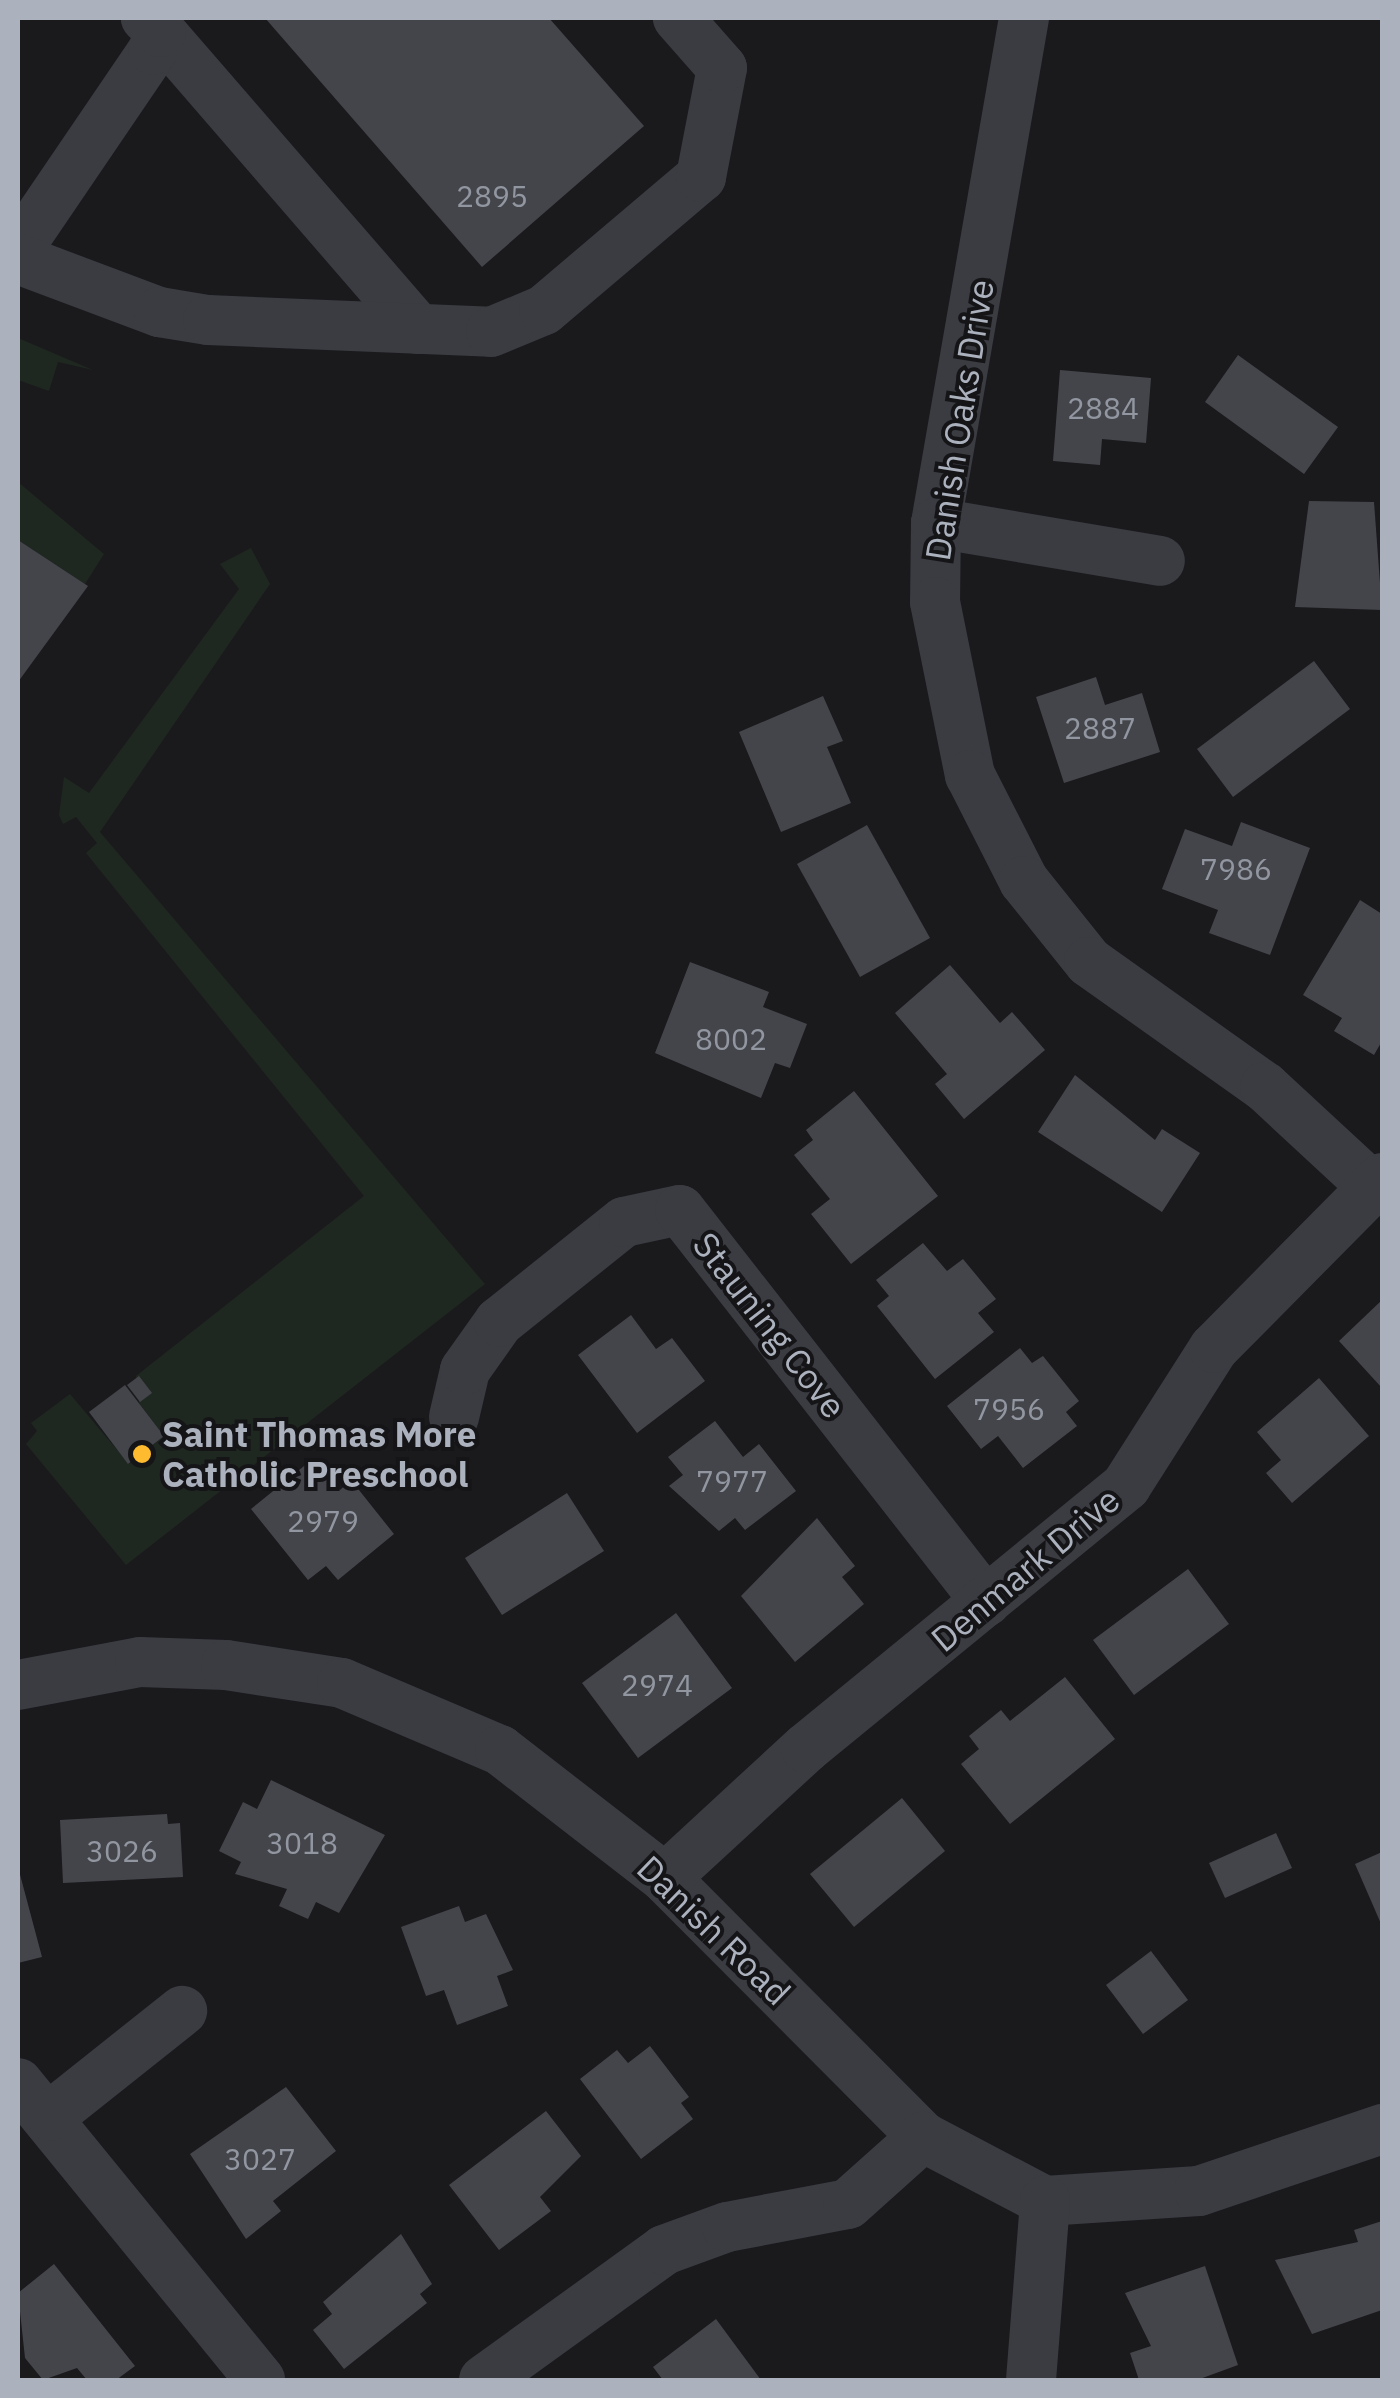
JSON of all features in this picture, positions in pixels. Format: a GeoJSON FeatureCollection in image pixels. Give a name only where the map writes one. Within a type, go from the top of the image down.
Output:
{"type":"FeatureCollection","features":[{"type":"Feature","properties":{"kind":"street"},"geometry":{"type":"LineString","coordinates":[[18,259],[159,312],[491,332],[544,310],[702,176],[722,68],[678,18]]}},
{"type":"Feature","properties":{"kind":"street","name":"Danish Oaks Drive"},"geometry":{"type":"LineString","coordinates":[[1024,18],[936,523],[946,685],[970,775],[1024,881],[1089,962],[1265,1087],[1378,1183]]}},
{"type":"Feature","properties":{"kind":"street"},"geometry":{"type":"LineString","coordinates":[[18,249],[153,25],[418,330]]}},
{"type":"Feature","properties":{"kind":"street"},"geometry":{"type":"LineString","coordinates":[[936,523],[1160,561]]}},
{"type":"Feature","properties":{"kind":"street","name":"Denmark Drive"},"geometry":{"type":"LineString","coordinates":[[665,1878],[1126,1486],[1214,1348],[1378,1183]]}},
{"type":"Feature","properties":{"kind":"street","name":"Stauning Cove"},"geometry":{"type":"LineString","coordinates":[[454,1417],[465,1370],[498,1322],[624,1222],[680,1210],[986,1602]]}},
{"type":"Feature","properties":{"kind":"street","name":"Danish Road"},"geometry":{"type":"LineString","coordinates":[[18,1686],[140,1662],[342,1682],[500,1750],[665,1878],[923,2136],[1046,2201]]}},
{"type":"Feature","properties":{"kind":"street"},"geometry":{"type":"LineString","coordinates":[[182,2011],[34,2100],[260,2380]]}},
{"type":"Feature","properties":{"kind":"street"},"geometry":{"type":"LineString","coordinates":[[1031,2380],[1046,2201],[1199,2191],[1382,2129]]}},
{"type":"Feature","properties":{"kind":"street"},"geometry":{"type":"LineString","coordinates":[[484,2380],[664,2250],[727,2227],[848,2204],[923,2136]]}},
{"type":"Feature","properties":{"kind":"shaded area"},"geometry":{"type":"Polygon","coordinates":[[[18,338],[93,370],[58,362],[49,391],[18,380],[18,338]]]}},
{"type":"Feature","properties":{"kind":"shaded area"},"geometry":{"type":"Polygon","coordinates":[[[18,482],[104,554],[85,584],[18,540],[18,482]]]}},
{"type":"Feature","properties":{"kind":"shaded area"},"geometry":{"type":"Polygon","coordinates":[[[251,548],[270,584],[100,832],[485,1284],[126,1565],[26,1444],[37,1431],[31,1423],[70,1394],[129,1464],[164,1436],[139,1403],[136,1376],[364,1196],[86,853],[97,843],[76,817],[63,824],[59,815],[64,777],[89,793],[239,589],[220,564],[251,548]]]}},
{"type":"Feature","properties":{"kind":"building"},"geometry":{"type":"Polygon","coordinates":[[[265,18],[549,18],[644,126],[482,267],[265,18]]]}},
{"type":"Feature","properties":{"kind":"building"},"geometry":{"type":"Polygon","coordinates":[[[1238,355],[1338,427],[1304,474],[1205,402],[1238,355]]]}},
{"type":"Feature","properties":{"kind":"building"},"geometry":{"type":"Polygon","coordinates":[[[1060,370],[1151,378],[1146,443],[1102,439],[1100,465],[1053,461],[1060,370]]]}},
{"type":"Feature","properties":{"kind":"building"},"geometry":{"type":"Polygon","coordinates":[[[1309,501],[1374,502],[1382,610],[1295,607],[1309,501]]]}},
{"type":"Feature","properties":{"kind":"building"},"geometry":{"type":"Polygon","coordinates":[[[18,540],[88,586],[18,682],[18,540]]]}},
{"type":"Feature","properties":{"kind":"building"},"geometry":{"type":"Polygon","coordinates":[[[1314,661],[1350,709],[1233,797],[1197,749],[1314,661]]]}},
{"type":"Feature","properties":{"kind":"building"},"geometry":{"type":"Polygon","coordinates":[[[1096,677],[1105,705],[1142,693],[1160,752],[1064,783],[1036,697],[1096,677]]]}},
{"type":"Feature","properties":{"kind":"building"},"geometry":{"type":"Polygon","coordinates":[[[823,696],[843,741],[827,747],[851,803],[781,832],[739,732],[823,696]]]}},
{"type":"Feature","properties":{"kind":"building"},"geometry":{"type":"Polygon","coordinates":[[[1241,822],[1310,848],[1270,955],[1209,933],[1218,910],[1162,889],[1185,829],[1232,846],[1241,822]]]}},
{"type":"Feature","properties":{"kind":"building"},"geometry":{"type":"Polygon","coordinates":[[[867,825],[930,938],[860,977],[797,864],[867,825]]]}},
{"type":"Feature","properties":{"kind":"building"},"geometry":{"type":"Polygon","coordinates":[[[1360,900],[1382,914],[1382,1041],[1374,1055],[1334,1031],[1342,1018],[1303,995],[1360,900]]]}},
{"type":"Feature","properties":{"kind":"building"},"geometry":{"type":"Polygon","coordinates":[[[690,962],[769,992],[763,1007],[807,1024],[790,1068],[775,1063],[761,1098],[655,1053],[690,962]]]}},
{"type":"Feature","properties":{"kind":"building"},"geometry":{"type":"Polygon","coordinates":[[[950,965],[1000,1023],[1012,1012],[1045,1050],[964,1119],[935,1084],[947,1074],[895,1013],[950,965]]]}},
{"type":"Feature","properties":{"kind":"building"},"geometry":{"type":"Polygon","coordinates":[[[1075,1075],[1155,1140],[1162,1129],[1200,1153],[1162,1212],[1038,1132],[1075,1075]]]}},
{"type":"Feature","properties":{"kind":"building"},"geometry":{"type":"Polygon","coordinates":[[[854,1091],[938,1196],[851,1264],[811,1214],[830,1199],[794,1155],[813,1140],[806,1130],[854,1091]]]}},
{"type":"Feature","properties":{"kind":"building"},"geometry":{"type":"Polygon","coordinates":[[[923,1243],[947,1271],[963,1259],[996,1299],[978,1313],[994,1332],[935,1379],[877,1306],[889,1296],[876,1280],[923,1243]]]}},
{"type":"Feature","properties":{"kind":"building"},"geometry":{"type":"Polygon","coordinates":[[[1382,1300],[1382,1388],[1339,1341],[1382,1300]]]}},
{"type":"Feature","properties":{"kind":"building"},"geometry":{"type":"Polygon","coordinates":[[[631,1315],[656,1349],[672,1338],[705,1381],[637,1433],[578,1355],[631,1315]]]}},
{"type":"Feature","properties":{"kind":"building"},"geometry":{"type":"Polygon","coordinates":[[[1020,1348],[1032,1363],[1043,1356],[1079,1401],[1066,1412],[1077,1426],[1023,1468],[998,1436],[981,1449],[947,1406],[1020,1348]]]}},
{"type":"Feature","properties":{"kind":"building"},"geometry":{"type":"Polygon","coordinates":[[[139,1376],[152,1393],[140,1402],[127,1385],[139,1376]]]}},
{"type":"Feature","properties":{"kind":"building"},"geometry":{"type":"Polygon","coordinates":[[[1319,1378],[1369,1436],[1292,1503],[1266,1473],[1281,1460],[1257,1432],[1319,1378]]]}},
{"type":"Feature","properties":{"kind":"building"},"geometry":{"type":"Polygon","coordinates":[[[125,1385],[164,1436],[128,1464],[89,1412],[125,1385]]]}},
{"type":"Feature","properties":{"kind":"building"},"geometry":{"type":"Polygon","coordinates":[[[715,1421],[743,1457],[759,1444],[796,1491],[745,1530],[735,1518],[719,1531],[669,1486],[683,1475],[668,1457],[715,1421]]]}},
{"type":"Feature","properties":{"kind":"building"},"geometry":{"type":"Polygon","coordinates":[[[314,1458],[340,1490],[351,1480],[394,1534],[338,1580],[326,1566],[308,1580],[251,1509],[314,1458]]]}},
{"type":"Feature","properties":{"kind":"building"},"geometry":{"type":"Polygon","coordinates":[[[567,1493],[604,1551],[502,1615],[465,1558],[567,1493]]]}},
{"type":"Feature","properties":{"kind":"building"},"geometry":{"type":"Polygon","coordinates":[[[817,1518],[855,1566],[842,1577],[864,1604],[795,1662],[741,1596],[817,1518]]]}},
{"type":"Feature","properties":{"kind":"building"},"geometry":{"type":"Polygon","coordinates":[[[1188,1569],[1229,1624],[1134,1695],[1093,1640],[1188,1569]]]}},
{"type":"Feature","properties":{"kind":"building"},"geometry":{"type":"Polygon","coordinates":[[[676,1613],[732,1688],[638,1758],[582,1683],[676,1613]]]}},
{"type":"Feature","properties":{"kind":"building"},"geometry":{"type":"Polygon","coordinates":[[[1065,1677],[1115,1739],[1010,1824],[961,1764],[979,1749],[969,1736],[1001,1710],[1010,1721],[1065,1677]]]}},
{"type":"Feature","properties":{"kind":"building"},"geometry":{"type":"Polygon","coordinates":[[[271,1780],[385,1835],[339,1913],[316,1902],[308,1919],[279,1906],[287,1889],[235,1874],[241,1862],[219,1851],[243,1802],[257,1809],[271,1780]]]}},
{"type":"Feature","properties":{"kind":"building"},"geometry":{"type":"Polygon","coordinates":[[[902,1798],[945,1851],[854,1927],[810,1874],[902,1798]]]}},
{"type":"Feature","properties":{"kind":"building"},"geometry":{"type":"Polygon","coordinates":[[[167,1814],[168,1824],[180,1823],[183,1877],[63,1883],[60,1820],[167,1814]]]}},
{"type":"Feature","properties":{"kind":"building"},"geometry":{"type":"Polygon","coordinates":[[[1276,1833],[1292,1868],[1225,1898],[1209,1863],[1276,1833]]]}},
{"type":"Feature","properties":{"kind":"building"},"geometry":{"type":"Polygon","coordinates":[[[1382,1852],[1382,1926],[1355,1864],[1382,1852]]]}},
{"type":"Feature","properties":{"kind":"building"},"geometry":{"type":"Polygon","coordinates":[[[18,1867],[42,1957],[18,1963],[18,1867]]]}},
{"type":"Feature","properties":{"kind":"building"},"geometry":{"type":"Polygon","coordinates":[[[459,1906],[465,1922],[486,1914],[513,1970],[497,1976],[508,2006],[457,2025],[444,1990],[426,1996],[401,1927],[459,1906]]]}},
{"type":"Feature","properties":{"kind":"building"},"geometry":{"type":"Polygon","coordinates":[[[1151,1951],[1188,2000],[1143,2034],[1106,1985],[1151,1951]]]}},
{"type":"Feature","properties":{"kind":"building"},"geometry":{"type":"Polygon","coordinates":[[[650,2046],[689,2097],[681,2103],[693,2119],[641,2159],[580,2079],[617,2050],[628,2063],[650,2046]]]}},
{"type":"Feature","properties":{"kind":"building"},"geometry":{"type":"Polygon","coordinates":[[[286,2087],[336,2151],[273,2201],[281,2211],[246,2239],[190,2154],[286,2087]]]}},
{"type":"Feature","properties":{"kind":"building"},"geometry":{"type":"Polygon","coordinates":[[[546,2111],[581,2156],[540,2197],[551,2211],[499,2250],[449,2185],[546,2111]]]}},
{"type":"Feature","properties":{"kind":"building"},"geometry":{"type":"Polygon","coordinates":[[[1382,2221],[1382,2310],[1312,2334],[1275,2260],[1358,2242],[1354,2230],[1382,2221]]]}},
{"type":"Feature","properties":{"kind":"building"},"geometry":{"type":"Polygon","coordinates":[[[401,2234],[432,2284],[420,2294],[427,2303],[344,2369],[313,2330],[332,2314],[323,2302],[401,2234]]]}},
{"type":"Feature","properties":{"kind":"building"},"geometry":{"type":"Polygon","coordinates":[[[54,2264],[135,2366],[116,2380],[87,2380],[77,2368],[43,2380],[25,2358],[18,2293],[54,2264]]]}},
{"type":"Feature","properties":{"kind":"building"},"geometry":{"type":"Polygon","coordinates":[[[1205,2266],[1238,2365],[1197,2380],[1139,2380],[1130,2353],[1151,2346],[1125,2293],[1205,2266]]]}},
{"type":"Feature","properties":{"kind":"building"},"geometry":{"type":"Polygon","coordinates":[[[716,2319],[761,2380],[663,2380],[653,2367],[716,2319]]]}},
{"type":"Feature","properties":{"kind":"place","name":"Saint Thomas More Catholic Preschool"},"geometry":{"type":"Point","coordinates":[142,1454]}}]}
